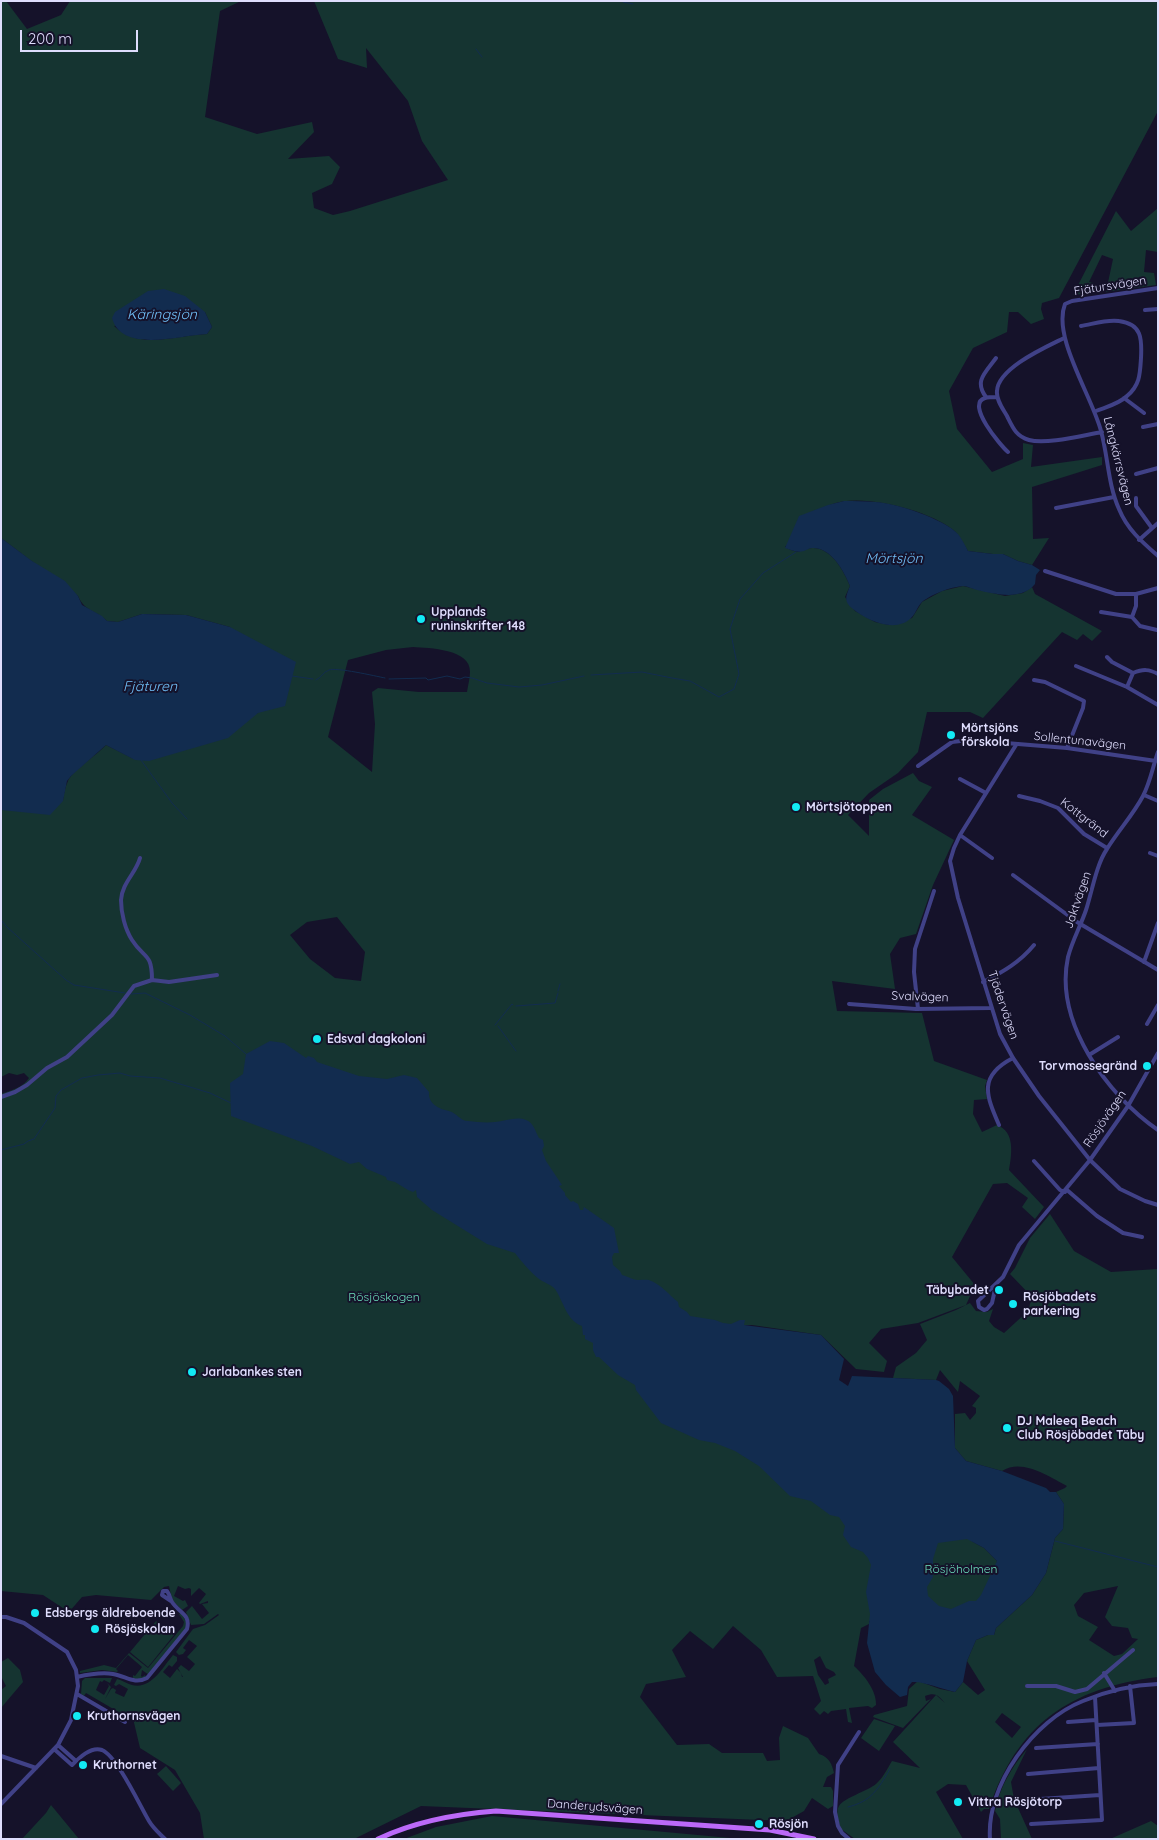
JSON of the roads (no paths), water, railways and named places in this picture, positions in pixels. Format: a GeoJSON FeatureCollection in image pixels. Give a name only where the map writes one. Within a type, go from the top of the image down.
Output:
{"type":"FeatureCollection","features":[{"type":"Feature","properties":{"kind":"main road","name":"Danderydsvägen"},"geometry":{"type":"LineString","coordinates":[[378,1839],[435,1819],[468,1813],[496,1811],[770,1830],[814,1839]]}},
{"type":"Feature","properties":{"kind":"street","name":"Fjätursvägen"},"geometry":{"type":"LineString","coordinates":[[1065,304],[1072,300],[1158,288]]}},
{"type":"Feature","properties":{"kind":"street","name":"Långkärrsvägen"},"geometry":{"type":"LineString","coordinates":[[1065,304],[1062,311],[1064,338],[1096,411],[1102,432],[1114,497],[1122,516],[1139,540],[1158,556]]}},
{"type":"Feature","properties":{"kind":"street"},"geometry":{"type":"LineString","coordinates":[[1145,310],[1158,308]]}},
{"type":"Feature","properties":{"kind":"street"},"geometry":{"type":"LineString","coordinates":[[1081,326],[1120,321],[1135,327],[1140,334],[1142,344],[1140,378],[1134,388],[1124,398],[1096,411]]}},
{"type":"Feature","properties":{"kind":"street"},"geometry":{"type":"LineString","coordinates":[[1064,338],[1035,352],[1020,362],[998,386],[997,397],[1014,431],[1019,436],[1031,441],[1062,439],[1102,432]]}},
{"type":"Feature","properties":{"kind":"street"},"geometry":{"type":"LineString","coordinates":[[986,397],[980,389],[980,383],[996,358]]}},
{"type":"Feature","properties":{"kind":"street"},"geometry":{"type":"LineString","coordinates":[[997,397],[986,397],[982,400],[980,406],[983,419],[1002,447],[1008,452]]}},
{"type":"Feature","properties":{"kind":"street"},"geometry":{"type":"LineString","coordinates":[[1124,398],[1144,413]]}},
{"type":"Feature","properties":{"kind":"street"},"geometry":{"type":"LineString","coordinates":[[1143,427],[1158,424]]}},
{"type":"Feature","properties":{"kind":"street"},"geometry":{"type":"LineString","coordinates":[[1136,474],[1158,468]]}},
{"type":"Feature","properties":{"kind":"street"},"geometry":{"type":"LineString","coordinates":[[1056,508],[1114,497]]}},
{"type":"Feature","properties":{"kind":"street"},"geometry":{"type":"LineString","coordinates":[[1136,498],[1136,506],[1152,528]]}},
{"type":"Feature","properties":{"kind":"street"},"geometry":{"type":"LineString","coordinates":[[1139,540],[1158,523]]}},
{"type":"Feature","properties":{"kind":"street"},"geometry":{"type":"LineString","coordinates":[[1045,571],[1116,594],[1136,594],[1158,588]]}},
{"type":"Feature","properties":{"kind":"street"},"geometry":{"type":"LineString","coordinates":[[1132,616],[1136,606],[1136,594]]}},
{"type":"Feature","properties":{"kind":"street"},"geometry":{"type":"LineString","coordinates":[[1102,612],[1132,616],[1140,626],[1157,630]]}},
{"type":"Feature","properties":{"kind":"street"},"geometry":{"type":"LineString","coordinates":[[1108,657],[1112,662],[1133,673]]}},
{"type":"Feature","properties":{"kind":"street"},"geometry":{"type":"LineString","coordinates":[[1076,666],[1127,687],[1158,705]]}},
{"type":"Feature","properties":{"kind":"street"},"geometry":{"type":"LineString","coordinates":[[1127,687],[1133,673],[1140,670],[1150,669],[1158,674]]}},
{"type":"Feature","properties":{"kind":"street"},"geometry":{"type":"LineString","coordinates":[[1034,680],[1045,682],[1084,701],[1067,748]]}},
{"type":"Feature","properties":{"kind":"street","name":"Sollentunavägen"},"geometry":{"type":"LineString","coordinates":[[918,766],[952,742],[969,740],[1067,748],[1156,761]]}},
{"type":"Feature","properties":{"kind":"street","name":"Tjädervägen"},"geometry":{"type":"LineString","coordinates":[[1016,744],[960,835],[950,861],[958,898],[990,1008],[1000,1034],[1013,1058],[1090,1160],[1120,1189],[1158,1206]]}},
{"type":"Feature","properties":{"kind":"street","name":"Jaktvägen"},"geometry":{"type":"LineString","coordinates":[[1158,752],[1144,795],[1107,848],[1102,859],[1081,924],[1068,956],[1066,979],[1073,1024],[1089,1055],[1128,1106],[1158,1130]]}},
{"type":"Feature","properties":{"kind":"street"},"geometry":{"type":"LineString","coordinates":[[960,779],[986,793]]}},
{"type":"Feature","properties":{"kind":"street"},"geometry":{"type":"LineString","coordinates":[[1144,795],[1158,801]]}},
{"type":"Feature","properties":{"kind":"street","name":"Kottgränd"},"geometry":{"type":"LineString","coordinates":[[1019,796],[1058,808],[1084,834],[1107,848]]}},
{"type":"Feature","properties":{"kind":"street"},"geometry":{"type":"LineString","coordinates":[[960,835],[992,858]]}},
{"type":"Feature","properties":{"kind":"street"},"geometry":{"type":"LineString","coordinates":[[1150,854],[1158,856]]}},
{"type":"Feature","properties":{"kind":"street"},"geometry":{"type":"LineString","coordinates":[[140,858],[138,867],[127,880],[123,890],[121,899],[122,912],[132,941],[147,955],[152,968],[152,980]]}},
{"type":"Feature","properties":{"kind":"street"},"geometry":{"type":"LineString","coordinates":[[1013,875],[1081,924],[1158,970]]}},
{"type":"Feature","properties":{"kind":"street"},"geometry":{"type":"LineString","coordinates":[[918,1009],[914,972],[915,949],[934,891]]}},
{"type":"Feature","properties":{"kind":"street"},"geometry":{"type":"LineString","coordinates":[[1144,962],[1149,953],[1158,922]]}},
{"type":"Feature","properties":{"kind":"street"},"geometry":{"type":"LineString","coordinates":[[983,982],[1005,972],[1026,955],[1034,944]]}},
{"type":"Feature","properties":{"kind":"street"},"geometry":{"type":"LineString","coordinates":[[1,1097],[16,1092],[47,1068],[67,1058],[112,1015],[131,988],[152,980],[169,982],[217,975]]}},
{"type":"Feature","properties":{"kind":"street","name":"Svalvägen"},"geometry":{"type":"LineString","coordinates":[[849,1004],[918,1009],[990,1008]]}},
{"type":"Feature","properties":{"kind":"street"},"geometry":{"type":"LineString","coordinates":[[1148,1024],[1158,1005]]}},
{"type":"Feature","properties":{"kind":"street"},"geometry":{"type":"LineString","coordinates":[[1089,1055],[1118,1037]]}},
{"type":"Feature","properties":{"kind":"street","name":"Rösjövägen"},"geometry":{"type":"LineString","coordinates":[[996,1285],[992,1303],[987,1309],[979,1307],[978,1301],[982,1295],[996,1285],[1003,1277],[1019,1245],[1090,1160],[1128,1106],[1158,1054]]}},
{"type":"Feature","properties":{"kind":"street"},"geometry":{"type":"LineString","coordinates":[[999,1125],[990,1104],[987,1089],[991,1074],[999,1065],[1013,1058]]}},
{"type":"Feature","properties":{"kind":"street"},"geometry":{"type":"LineString","coordinates":[[1034,1161],[1060,1190],[1066,1191],[1123,1233],[1142,1237]]}},
{"type":"Feature","properties":{"kind":"street"},"geometry":{"type":"LineString","coordinates":[[77,1677],[100,1672],[120,1675],[133,1681],[142,1681],[147,1678],[187,1629],[186,1615],[171,1601]]}},
{"type":"Feature","properties":{"kind":"street"},"geometry":{"type":"LineString","coordinates":[[1,1617],[24,1623],[67,1652],[74,1662],[77,1677],[77,1694],[71,1720],[58,1745],[1,1804]]}},
{"type":"Feature","properties":{"kind":"street"},"geometry":{"type":"LineString","coordinates":[[1027,1686],[1050,1686],[1075,1692],[1088,1689],[1104,1673],[1133,1650]]}},
{"type":"Feature","properties":{"kind":"street"},"geometry":{"type":"LineString","coordinates":[[1104,1673],[1114,1691]]}},
{"type":"Feature","properties":{"kind":"street"},"geometry":{"type":"LineString","coordinates":[[990,1839],[989,1825],[997,1791],[1015,1758],[1047,1724],[1068,1708],[1082,1701],[1130,1686],[1158,1684]]}},
{"type":"Feature","properties":{"kind":"street"},"geometry":{"type":"LineString","coordinates":[[1068,1722],[1134,1723],[1130,1686]]}},
{"type":"Feature","properties":{"kind":"street"},"geometry":{"type":"LineString","coordinates":[[77,1694],[125,1722]]}},
{"type":"Feature","properties":{"kind":"street"},"geometry":{"type":"LineString","coordinates":[[1031,1824],[1102,1820],[1095,1697]]}},
{"type":"Feature","properties":{"kind":"street"},"geometry":{"type":"LineString","coordinates":[[849,1839],[838,1826],[835,1812],[838,1765],[859,1732]]}},
{"type":"Feature","properties":{"kind":"street"},"geometry":{"type":"LineString","coordinates":[[1036,1748],[1098,1744]]}},
{"type":"Feature","properties":{"kind":"street"},"geometry":{"type":"LineString","coordinates":[[58,1745],[76,1760]]}},
{"type":"Feature","properties":{"kind":"street"},"geometry":{"type":"LineString","coordinates":[[54,1749],[72,1765],[76,1760],[93,1749],[105,1752],[120,1770],[150,1823],[165,1839]]}},
{"type":"Feature","properties":{"kind":"street"},"geometry":{"type":"LineString","coordinates":[[1,1756],[36,1768]]}},
{"type":"Feature","properties":{"kind":"street"},"geometry":{"type":"LineString","coordinates":[[1028,1774],[1099,1768]]}},
{"type":"Feature","properties":{"kind":"street"},"geometry":{"type":"LineString","coordinates":[[1025,1800],[1100,1795]]}},
{"type":"Feature","properties":{"kind":"water","name":"Käringsjön"},"geometry":{"type":"Polygon","coordinates":[[[164,289],[185,296],[205,312],[212,327],[207,334],[153,340],[127,336],[118,329],[112,318],[115,312],[148,291],[164,289]]]}},
{"type":"Feature","properties":{"kind":"water","name":"Mörtsjön"},"geometry":{"type":"Polygon","coordinates":[[[844,501],[884,503],[931,518],[951,528],[958,534],[968,551],[1003,554],[1040,570],[1036,575],[1035,584],[1023,593],[1008,595],[984,592],[965,586],[953,588],[937,593],[923,601],[906,622],[898,625],[882,624],[866,618],[848,603],[847,596],[850,586],[840,567],[831,556],[819,549],[811,548],[799,552],[785,548],[799,516],[844,501]]]}},
{"type":"Feature","properties":{"kind":"water","name":"Fjäturen"},"geometry":{"type":"Polygon","coordinates":[[[1,538],[32,561],[65,581],[78,596],[82,605],[102,616],[107,621],[118,622],[142,614],[186,615],[230,627],[296,662],[285,706],[258,713],[228,738],[149,761],[135,760],[106,745],[67,781],[63,801],[50,815],[1,810],[1,538]]]}},
{"type":"Feature","properties":{"kind":"water"},"geometry":{"type":"Polygon","coordinates":[[[270,1041],[284,1043],[306,1058],[308,1056],[314,1058],[317,1062],[359,1076],[387,1079],[404,1075],[417,1078],[429,1092],[432,1103],[452,1112],[465,1121],[488,1122],[522,1119],[529,1121],[539,1138],[543,1140],[544,1146],[542,1150],[546,1161],[562,1185],[559,1186],[565,1195],[571,1202],[573,1201],[578,1204],[580,1210],[583,1210],[584,1207],[614,1228],[619,1253],[614,1253],[612,1257],[613,1265],[622,1275],[635,1280],[649,1280],[658,1284],[690,1316],[731,1324],[745,1320],[744,1325],[821,1335],[844,1359],[839,1380],[848,1386],[852,1376],[939,1381],[949,1389],[953,1396],[955,1448],[966,1461],[1002,1471],[1046,1488],[1050,1492],[1056,1492],[1064,1504],[1063,1529],[1055,1538],[1046,1573],[1032,1595],[996,1628],[994,1635],[988,1635],[976,1640],[967,1661],[963,1682],[955,1692],[912,1682],[908,1687],[907,1695],[900,1697],[875,1672],[867,1643],[870,1614],[866,1592],[871,1565],[863,1552],[851,1547],[843,1535],[845,1526],[839,1517],[830,1515],[811,1501],[790,1496],[759,1466],[735,1451],[715,1443],[699,1440],[661,1423],[636,1390],[635,1385],[618,1375],[599,1357],[596,1357],[593,1343],[585,1339],[582,1326],[572,1320],[555,1289],[526,1267],[515,1253],[487,1244],[432,1210],[417,1197],[416,1190],[413,1192],[395,1182],[387,1180],[386,1177],[367,1169],[359,1162],[350,1164],[312,1146],[231,1116],[230,1083],[243,1074],[246,1054],[270,1041]],[[967,1539],[938,1543],[933,1559],[933,1577],[927,1587],[928,1596],[939,1606],[951,1609],[969,1601],[976,1601],[981,1595],[997,1561],[984,1548],[967,1539]]]}},
{"type":"Feature","properties":{"kind":"waterway"},"geometry":{"type":"LineString","coordinates":[[623,2],[633,4]]}},
{"type":"Feature","properties":{"kind":"waterway"},"geometry":{"type":"LineString","coordinates":[[476,49],[482,57]]}},
{"type":"Feature","properties":{"kind":"waterway"},"geometry":{"type":"LineString","coordinates":[[591,675],[642,672],[690,681],[719,697],[734,689],[739,674],[730,629],[740,599],[763,573],[796,552]]}},
{"type":"Feature","properties":{"kind":"waterway"},"geometry":{"type":"LineString","coordinates":[[316,680],[327,671],[333,669],[385,678]]}},
{"type":"Feature","properties":{"kind":"waterway"},"geometry":{"type":"LineString","coordinates":[[292,676],[313,679]]}},
{"type":"Feature","properties":{"kind":"waterway"},"geometry":{"type":"LineString","coordinates":[[389,679],[426,678],[428,680],[447,676],[460,679],[465,677],[487,683],[519,687],[542,685],[584,676]]}},
{"type":"Feature","properties":{"kind":"waterway"},"geometry":{"type":"LineString","coordinates":[[141,760],[172,803],[187,819]]}},
{"type":"Feature","properties":{"kind":"waterway"},"geometry":{"type":"LineString","coordinates":[[1,920],[66,980],[74,985],[125,993]]}},
{"type":"Feature","properties":{"kind":"waterway"},"geometry":{"type":"LineString","coordinates":[[558,991],[560,984]]}},
{"type":"Feature","properties":{"kind":"waterway"},"geometry":{"type":"LineString","coordinates":[[131,994],[145,993],[190,1015],[225,1036],[246,1054]]}},
{"type":"Feature","properties":{"kind":"waterway"},"geometry":{"type":"LineString","coordinates":[[516,1006],[555,1003],[558,993]]}},
{"type":"Feature","properties":{"kind":"waterway"},"geometry":{"type":"LineString","coordinates":[[495,1025],[513,1005]]}},
{"type":"Feature","properties":{"kind":"waterway"},"geometry":{"type":"LineString","coordinates":[[498,1026],[516,1051]]}},
{"type":"Feature","properties":{"kind":"waterway"},"geometry":{"type":"LineString","coordinates":[[1,1150],[24,1144],[34,1139],[55,1108],[56,1096],[61,1090],[82,1078],[120,1073],[130,1076],[160,1078],[210,1093],[231,1103]]}},
{"type":"Feature","properties":{"kind":"waterway"},"geometry":{"type":"LineString","coordinates":[[1055,1541],[1158,1567]]}},
{"type":"Feature","properties":{"kind":"waterway"},"geometry":{"type":"LineString","coordinates":[[848,1807],[869,1798],[882,1783],[890,1769]]}},
{"type":"Feature","properties":{"kind":"place","name":"Upplands runinskrifter 148"},"geometry":{"type":"Point","coordinates":[421,619]}},
{"type":"Feature","properties":{"kind":"place","name":"Mörtsjöns förskola"},"geometry":{"type":"Point","coordinates":[951,735]}},
{"type":"Feature","properties":{"kind":"place","name":"Mörtsjötoppen"},"geometry":{"type":"Point","coordinates":[796,807]}},
{"type":"Feature","properties":{"kind":"place","name":"Edsval dagkoloni"},"geometry":{"type":"Point","coordinates":[317,1039]}},
{"type":"Feature","properties":{"kind":"place","name":"Torvmossegränd"},"geometry":{"type":"Point","coordinates":[1147,1066]}},
{"type":"Feature","properties":{"kind":"place","name":"Täbybadet"},"geometry":{"type":"Point","coordinates":[999,1290]}},
{"type":"Feature","properties":{"kind":"place","name":"Rösjöbadets parkering"},"geometry":{"type":"Point","coordinates":[1013,1304]}},
{"type":"Feature","properties":{"kind":"place","name":"Jarlabankes sten"},"geometry":{"type":"Point","coordinates":[192,1372]}},
{"type":"Feature","properties":{"kind":"place","name":"DJ Maleeq Beach Club Rösjöbadet Täby"},"geometry":{"type":"Point","coordinates":[1007,1428]}},
{"type":"Feature","properties":{"kind":"place","name":"Edsbergs äldreboende"},"geometry":{"type":"Point","coordinates":[35,1613]}},
{"type":"Feature","properties":{"kind":"place","name":"Rösjöskolan"},"geometry":{"type":"Point","coordinates":[95,1629]}},
{"type":"Feature","properties":{"kind":"place","name":"Kruthornsvägen"},"geometry":{"type":"Point","coordinates":[77,1716]}},
{"type":"Feature","properties":{"kind":"place","name":"Kruthornet"},"geometry":{"type":"Point","coordinates":[83,1765]}},
{"type":"Feature","properties":{"kind":"place","name":"Vittra Rösjötorp"},"geometry":{"type":"Point","coordinates":[958,1802]}},
{"type":"Feature","properties":{"kind":"place","name":"Rösjön"},"geometry":{"type":"Point","coordinates":[759,1824]}},
{"type":"Feature","properties":{"kind":"park label","name":"Rösjöskogen"},"geometry":{"type":"Point","coordinates":[384,1297]}},
{"type":"Feature","properties":{"kind":"park label","name":"Rösjöholmen"},"geometry":{"type":"Point","coordinates":[961,1569]}}]}
